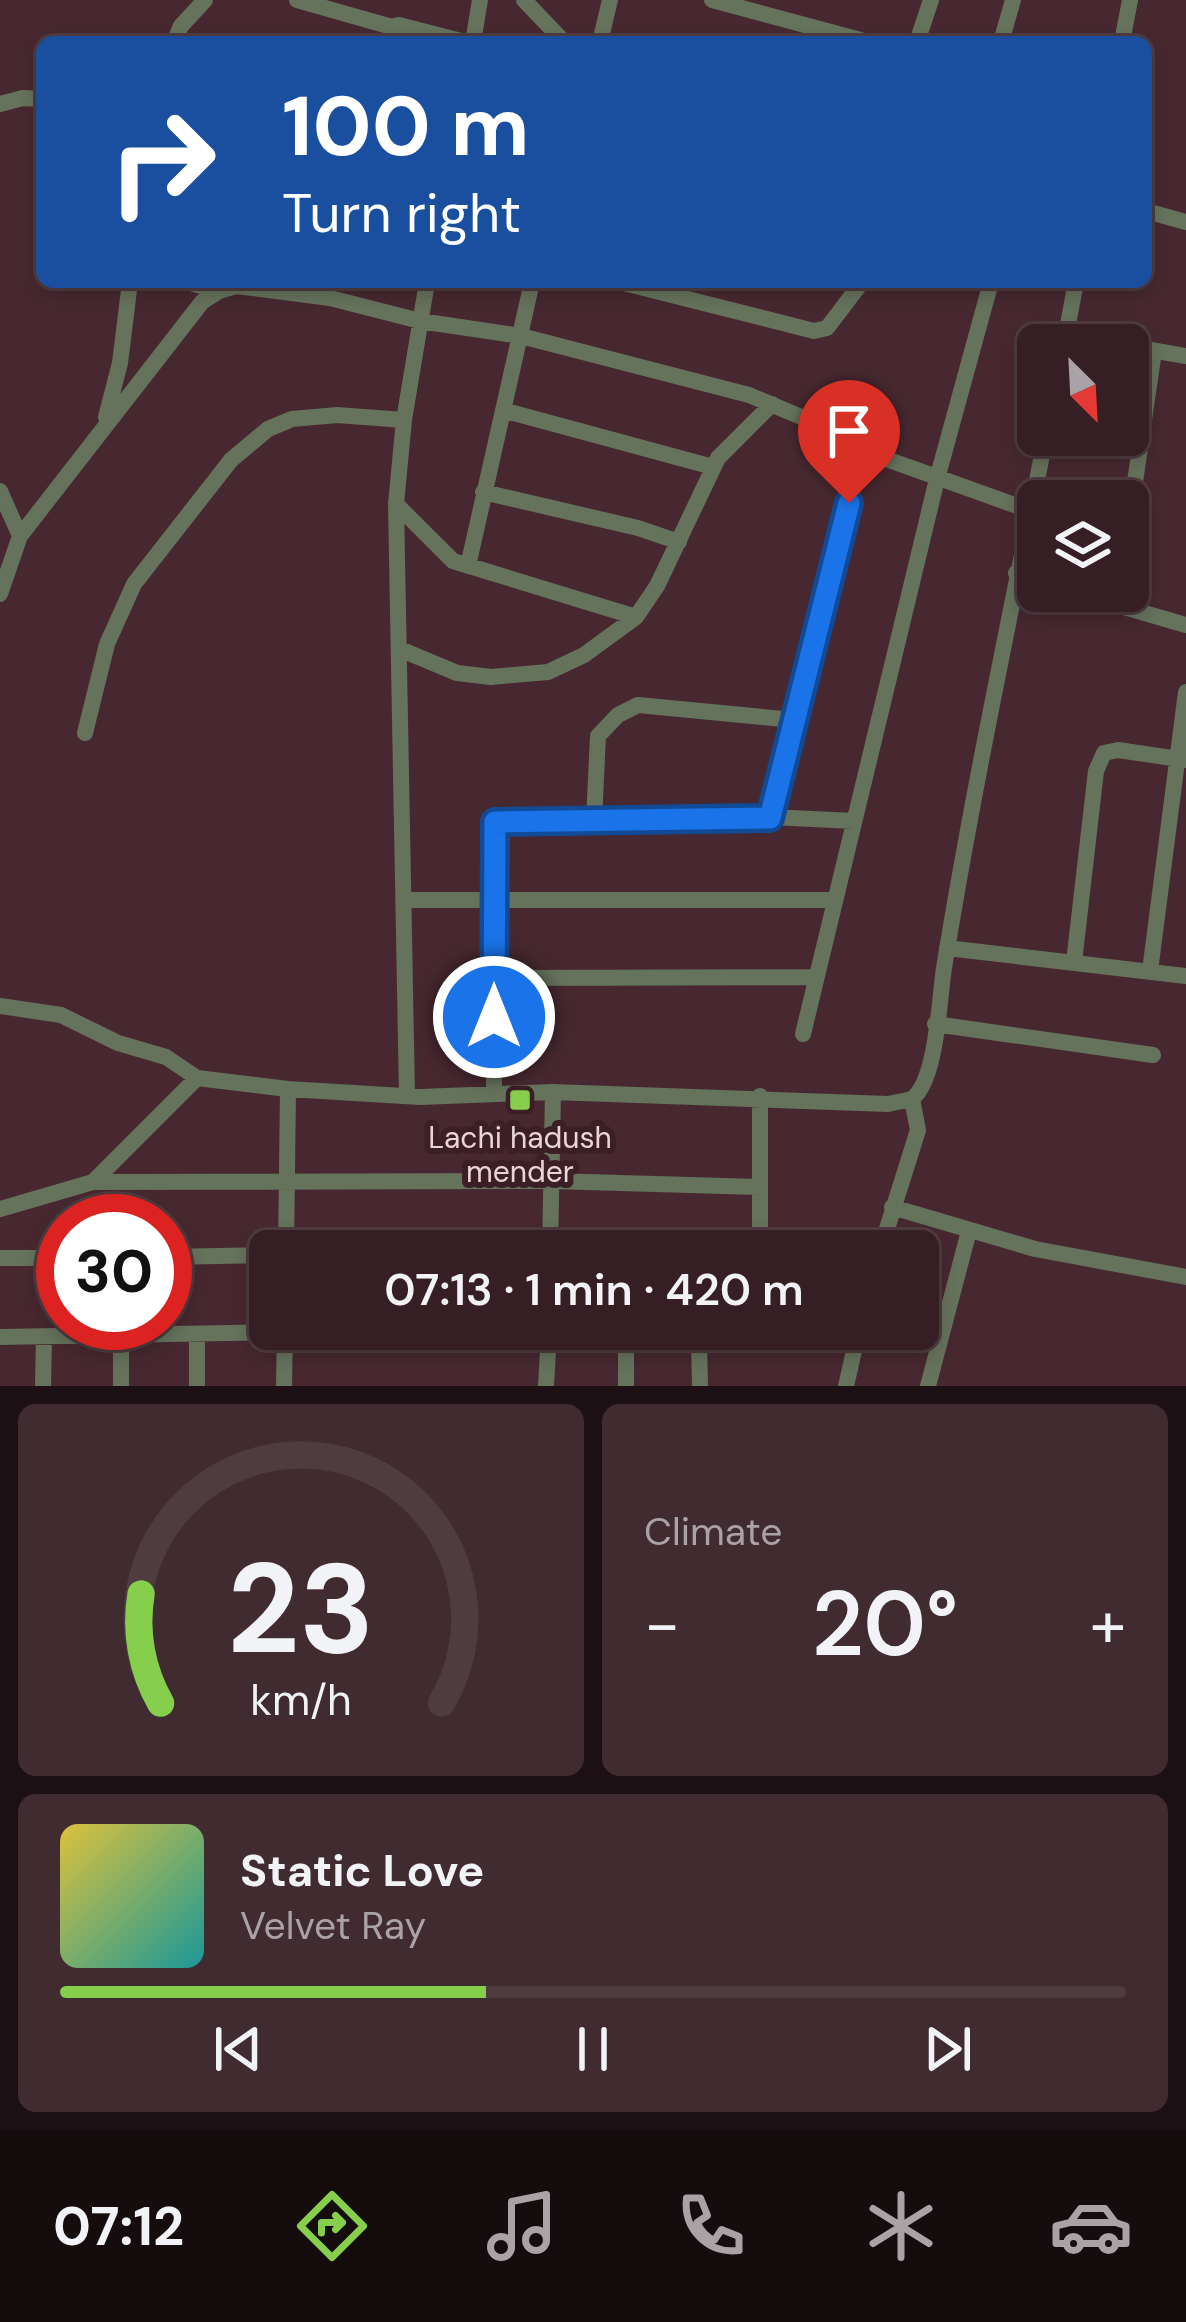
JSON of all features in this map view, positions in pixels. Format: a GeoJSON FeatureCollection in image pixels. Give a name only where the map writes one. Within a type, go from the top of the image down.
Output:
{"type":"FeatureCollection","features":[{"type":"Feature","properties":{"kind":"street"},"geometry":{"type":"LineString","coordinates":[[177,36],[205,0]]}},
{"type":"Feature","properties":{"kind":"street"},"geometry":{"type":"LineString","coordinates":[[297,0],[392,27],[445,36]]}},
{"type":"Feature","properties":{"kind":"street"},"geometry":{"type":"LineString","coordinates":[[471,36],[480,0]]}},
{"type":"Feature","properties":{"kind":"street"},"geometry":{"type":"LineString","coordinates":[[524,0],[558,36]]}},
{"type":"Feature","properties":{"kind":"street"},"geometry":{"type":"LineString","coordinates":[[601,36],[610,0]]}},
{"type":"Feature","properties":{"kind":"street"},"geometry":{"type":"LineString","coordinates":[[712,0],[846,36]]}},
{"type":"Feature","properties":{"kind":"street"},"geometry":{"type":"LineString","coordinates":[[919,36],[931,0]]}},
{"type":"Feature","properties":{"kind":"street"},"geometry":{"type":"LineString","coordinates":[[1003,36],[1012,0]]}},
{"type":"Feature","properties":{"kind":"street"},"geometry":{"type":"LineString","coordinates":[[1123,36],[1130,0]]}},
{"type":"Feature","properties":{"kind":"street"},"geometry":{"type":"LineString","coordinates":[[384,36],[392,27]]}},
{"type":"Feature","properties":{"kind":"street"},"geometry":{"type":"LineString","coordinates":[[0,104],[36,98]]}},
{"type":"Feature","properties":{"kind":"street"},"geometry":{"type":"LineString","coordinates":[[1152,214],[1186,222]]}},
{"type":"Feature","properties":{"kind":"street"},"geometry":{"type":"LineString","coordinates":[[104,428],[120,364],[129,288]]}},
{"type":"Feature","properties":{"kind":"street"},"geometry":{"type":"LineString","coordinates":[[208,288],[219,291]]}},
{"type":"Feature","properties":{"kind":"street"},"geometry":{"type":"LineString","coordinates":[[1,588],[20,536],[202,302],[229,288]]}},
{"type":"Feature","properties":{"kind":"street"},"geometry":{"type":"LineString","coordinates":[[284,288],[333,290],[420,321],[521,337],[772,404],[869,455],[1017,506]]}},
{"type":"Feature","properties":{"kind":"street"},"geometry":{"type":"LineString","coordinates":[[407,1096],[396,504],[404,420],[426,288]]}},
{"type":"Feature","properties":{"kind":"street"},"geometry":{"type":"LineString","coordinates":[[468,566],[531,288]]}},
{"type":"Feature","properties":{"kind":"street"},"geometry":{"type":"LineString","coordinates":[[643,288],[814,332],[826,328],[857,288]]}},
{"type":"Feature","properties":{"kind":"street"},"geometry":{"type":"LineString","coordinates":[[803,1034],[937,479],[989,288]]}},
{"type":"Feature","properties":{"kind":"street"},"geometry":{"type":"LineString","coordinates":[[1068,324],[1074,291]]}},
{"type":"Feature","properties":{"kind":"street"},"geometry":{"type":"LineString","coordinates":[[1149,351],[1186,356]]}},
{"type":"Feature","properties":{"kind":"street"},"geometry":{"type":"LineString","coordinates":[[1135,480],[1154,352]]}},
{"type":"Feature","properties":{"kind":"street"},"geometry":{"type":"LineString","coordinates":[[402,650],[458,674],[525,676],[565,666],[636,617],[680,542],[713,467],[772,404]]}},
{"type":"Feature","properties":{"kind":"street"},"geometry":{"type":"LineString","coordinates":[[506,411],[713,467]]}},
{"type":"Feature","properties":{"kind":"street"},"geometry":{"type":"LineString","coordinates":[[85,733],[107,644],[134,584],[232,460],[268,429],[292,419],[337,415],[404,420]]}},
{"type":"Feature","properties":{"kind":"street"},"geometry":{"type":"LineString","coordinates":[[770,818],[860,460],[869,455]]}},
{"type":"Feature","properties":{"kind":"street"},"geometry":{"type":"LineString","coordinates":[[0,490],[20,536]]}},
{"type":"Feature","properties":{"kind":"street"},"geometry":{"type":"LineString","coordinates":[[483,492],[680,542]]}},
{"type":"Feature","properties":{"kind":"street"},"geometry":{"type":"LineString","coordinates":[[396,504],[439,550],[468,566],[636,617]]}},
{"type":"Feature","properties":{"kind":"street"},"geometry":{"type":"LineString","coordinates":[[0,1006],[61,1016],[118,1043],[166,1057],[197,1078],[288,1089],[407,1096],[553,1092],[760,1096],[888,1104],[912,1099],[928,1078],[947,948],[1017,569]]}},
{"type":"Feature","properties":{"kind":"street"},"geometry":{"type":"LineString","coordinates":[[1149,611],[1186,626]]}},
{"type":"Feature","properties":{"kind":"street"},"geometry":{"type":"LineString","coordinates":[[1150,971],[1181,760],[1186,692]]}},
{"type":"Feature","properties":{"kind":"street"},"geometry":{"type":"LineString","coordinates":[[594,820],[598,736],[618,715],[638,704],[794,720]]}},
{"type":"Feature","properties":{"kind":"street"},"geometry":{"type":"LineString","coordinates":[[1074,962],[1096,772],[1104,753],[1118,750],[1181,760]]}},
{"type":"Feature","properties":{"kind":"street"},"geometry":{"type":"LineString","coordinates":[[494,1094],[495,822],[854,821]]}},
{"type":"Feature","properties":{"kind":"street"},"geometry":{"type":"LineString","coordinates":[[406,900],[835,900]]}},
{"type":"Feature","properties":{"kind":"street"},"geometry":{"type":"LineString","coordinates":[[947,948],[1186,976]]}},
{"type":"Feature","properties":{"kind":"street"},"geometry":{"type":"LineString","coordinates":[[495,978],[817,977]]}},
{"type":"Feature","properties":{"kind":"street"},"geometry":{"type":"LineString","coordinates":[[935,1024],[1153,1055]]}},
{"type":"Feature","properties":{"kind":"street"},"geometry":{"type":"LineString","coordinates":[[93,1182],[197,1078]]}},
{"type":"Feature","properties":{"kind":"street"},"geometry":{"type":"LineString","coordinates":[[286,1230],[288,1089]]}},
{"type":"Feature","properties":{"kind":"street"},"geometry":{"type":"LineString","coordinates":[[550,1230],[553,1092]]}},
{"type":"Feature","properties":{"kind":"street"},"geometry":{"type":"LineString","coordinates":[[760,1096],[760,1230]]}},
{"type":"Feature","properties":{"kind":"street"},"geometry":{"type":"LineString","coordinates":[[886,1230],[918,1130],[912,1099]]}},
{"type":"Feature","properties":{"kind":"street"},"geometry":{"type":"LineString","coordinates":[[0,1209],[93,1182],[551,1181],[759,1187]]}},
{"type":"Feature","properties":{"kind":"street"},"geometry":{"type":"LineString","coordinates":[[892,1207],[1035,1250],[1186,1277]]}},
{"type":"Feature","properties":{"kind":"street"},"geometry":{"type":"LineString","coordinates":[[928,1386],[969,1231]]}},
{"type":"Feature","properties":{"kind":"street"},"geometry":{"type":"LineString","coordinates":[[192,1256],[249,1256]]}},
{"type":"Feature","properties":{"kind":"street"},"geometry":{"type":"LineString","coordinates":[[0,1258],[36,1258]]}},
{"type":"Feature","properties":{"kind":"street"},"geometry":{"type":"LineString","coordinates":[[192,1334],[249,1332]]}},
{"type":"Feature","properties":{"kind":"street"},"geometry":{"type":"LineString","coordinates":[[197,1334],[197,1386]]}},
{"type":"Feature","properties":{"kind":"street"},"geometry":{"type":"LineString","coordinates":[[0,1336],[36,1337]]}},
{"type":"Feature","properties":{"kind":"street"},"geometry":{"type":"LineString","coordinates":[[44,1350],[44,1386]]}},
{"type":"Feature","properties":{"kind":"street"},"geometry":{"type":"LineString","coordinates":[[121,1350],[121,1386]]}},
{"type":"Feature","properties":{"kind":"street"},"geometry":{"type":"LineString","coordinates":[[284,1386],[285,1350]]}},
{"type":"Feature","properties":{"kind":"street"},"geometry":{"type":"LineString","coordinates":[[546,1386],[548,1350]]}},
{"type":"Feature","properties":{"kind":"street"},"geometry":{"type":"LineString","coordinates":[[626,1350],[626,1386]]}},
{"type":"Feature","properties":{"kind":"street"},"geometry":{"type":"LineString","coordinates":[[699,1350],[700,1386]]}},
{"type":"Feature","properties":{"kind":"street"},"geometry":{"type":"LineString","coordinates":[[845,1386],[854,1350]]}},
{"type":"Feature","properties":{"kind":"place","name":"Lachi hadush mender"},"geometry":{"type":"Point","coordinates":[520,1100]}},
{"type":"Feature","properties":{"kind":"route"},"geometry":{"type":"LineString","coordinates":[[494,1017],[495,822],[770,818],[849,503]]}}]}
